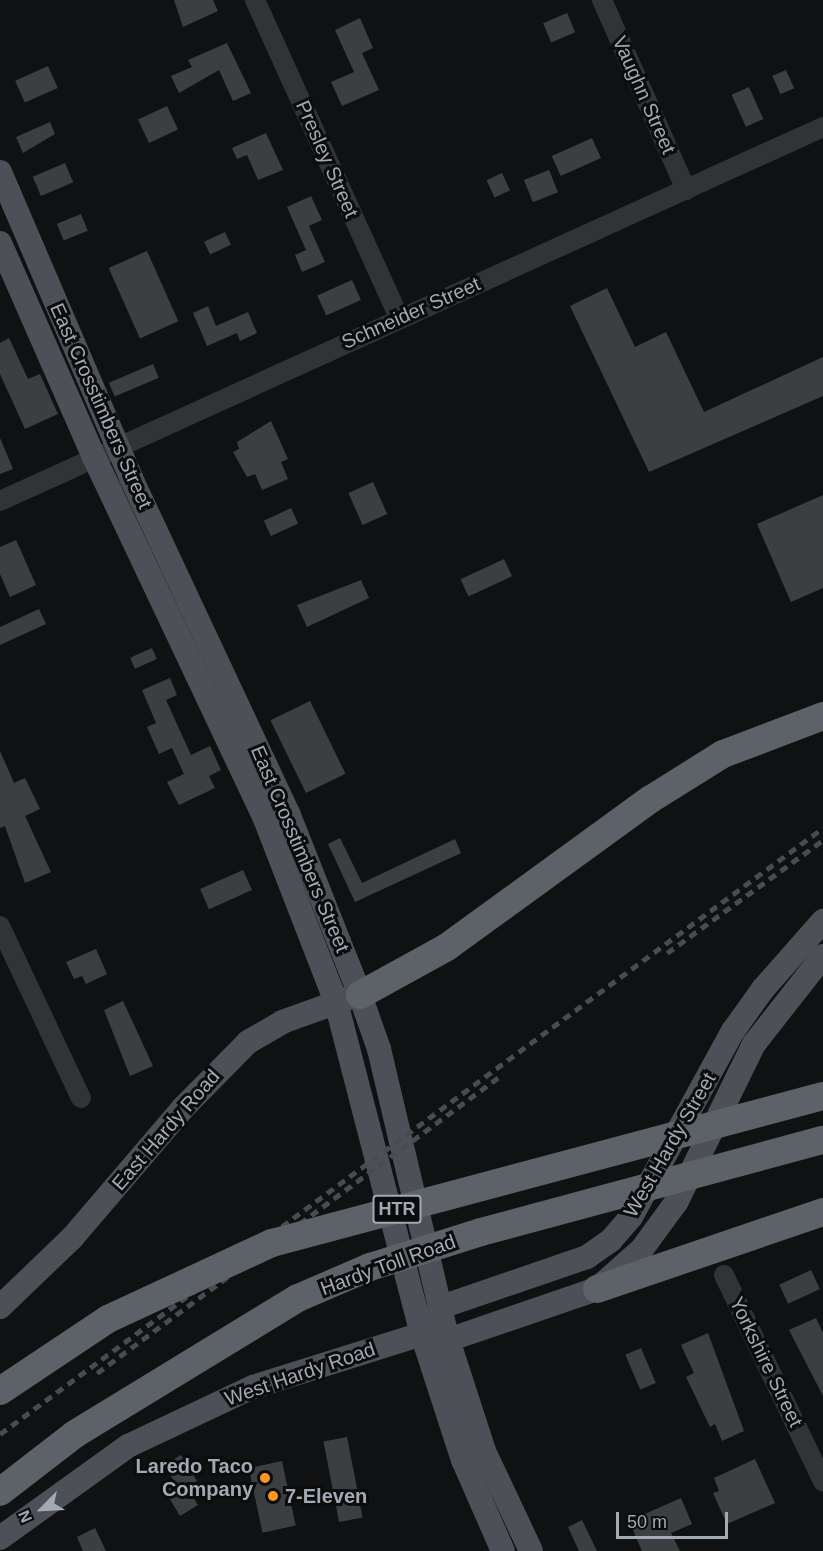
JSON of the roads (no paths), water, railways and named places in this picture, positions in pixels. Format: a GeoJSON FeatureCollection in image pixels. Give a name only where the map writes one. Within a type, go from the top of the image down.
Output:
{"type":"FeatureCollection","features":[{"type":"Feature","properties":{"kind":"highway"},"geometry":{"type":"LineString","coordinates":[[348,998],[447,947],[651,799],[723,754],[823,716]]}},
{"type":"Feature","properties":{"kind":"highway","name":"HTR"},"geometry":{"type":"LineString","coordinates":[[0,1391],[108,1319],[272,1242],[823,1096]]}},
{"type":"Feature","properties":{"kind":"highway","name":"Hardy Toll Road"},"geometry":{"type":"LineString","coordinates":[[0,1492],[75,1434],[298,1298],[370,1267],[481,1232],[823,1140]]}},
{"type":"Feature","properties":{"kind":"highway"},"geometry":{"type":"LineString","coordinates":[[597,1289],[823,1212]]}},
{"type":"Feature","properties":{"kind":"main road","name":"East Crosstimbers Street"},"geometry":{"type":"LineString","coordinates":[[0,172],[219,693],[265,819],[348,998],[379,1049],[448,1340],[484,1451],[531,1551]]}},
{"type":"Feature","properties":{"kind":"main road","name":"East Crosstimbers Street"},"geometry":{"type":"LineString","coordinates":[[0,243],[94,457],[219,693],[288,813],[348,998],[422,1335],[463,1460],[503,1551]]}},
{"type":"Feature","properties":{"kind":"main road"},"geometry":{"type":"LineString","coordinates":[[20,288],[46,278]]}},
{"type":"Feature","properties":{"kind":"main road"},"geometry":{"type":"LineString","coordinates":[[265,819],[288,813]]}},
{"type":"Feature","properties":{"kind":"main road","name":"West Hardy Street"},"geometry":{"type":"LineString","coordinates":[[441,1306],[587,1257],[611,1240],[631,1217],[733,1031],[763,988],[823,921]]}},
{"type":"Feature","properties":{"kind":"main road","name":"West Hardy Street"},"geometry":{"type":"LineString","coordinates":[[422,1335],[448,1340],[597,1289],[642,1249],[677,1201],[754,1044],[823,956]]}},
{"type":"Feature","properties":{"kind":"main road","name":"East Hardy Road"},"geometry":{"type":"LineString","coordinates":[[0,1307],[72,1238],[182,1109],[248,1042],[282,1022],[348,998]]}},
{"type":"Feature","properties":{"kind":"main road"},"geometry":{"type":"LineString","coordinates":[[422,1335],[441,1306]]}},
{"type":"Feature","properties":{"kind":"main road","name":"West Hardy Road"},"geometry":{"type":"LineString","coordinates":[[0,1538],[128,1446],[204,1410],[289,1374],[422,1335]]}},
{"type":"Feature","properties":{"kind":"main road"},"geometry":{"type":"LineString","coordinates":[[487,1515],[511,1507]]}},
{"type":"Feature","properties":{"kind":"street","name":"Presley Street"},"geometry":{"type":"LineString","coordinates":[[255,0],[399,318]]}},
{"type":"Feature","properties":{"kind":"street","name":"Vaughn Street"},"geometry":{"type":"LineString","coordinates":[[602,0],[686,190]]}},
{"type":"Feature","properties":{"kind":"street","name":"Schneider Street"},"geometry":{"type":"LineString","coordinates":[[0,501],[823,127]]}},
{"type":"Feature","properties":{"kind":"street"},"geometry":{"type":"LineString","coordinates":[[0,926],[81,1098]]}},
{"type":"Feature","properties":{"kind":"street","name":"Yorkshire Street"},"geometry":{"type":"LineString","coordinates":[[724,1275],[823,1482]]}},
{"type":"Feature","properties":{"kind":"railway"},"geometry":{"type":"LineString","coordinates":[[0,1434],[823,828]]}},
{"type":"Feature","properties":{"kind":"railway"},"geometry":{"type":"LineString","coordinates":[[667,953],[823,840]]}},
{"type":"Feature","properties":{"kind":"railway"},"geometry":{"type":"LineString","coordinates":[[97,1373],[503,1074]]}},
{"type":"Feature","properties":{"kind":"place","name":"Laredo Taco Company"},"geometry":{"type":"Point","coordinates":[265,1478]}},
{"type":"Feature","properties":{"kind":"place","name":"7-Eleven"},"geometry":{"type":"Point","coordinates":[273,1496]}}]}
